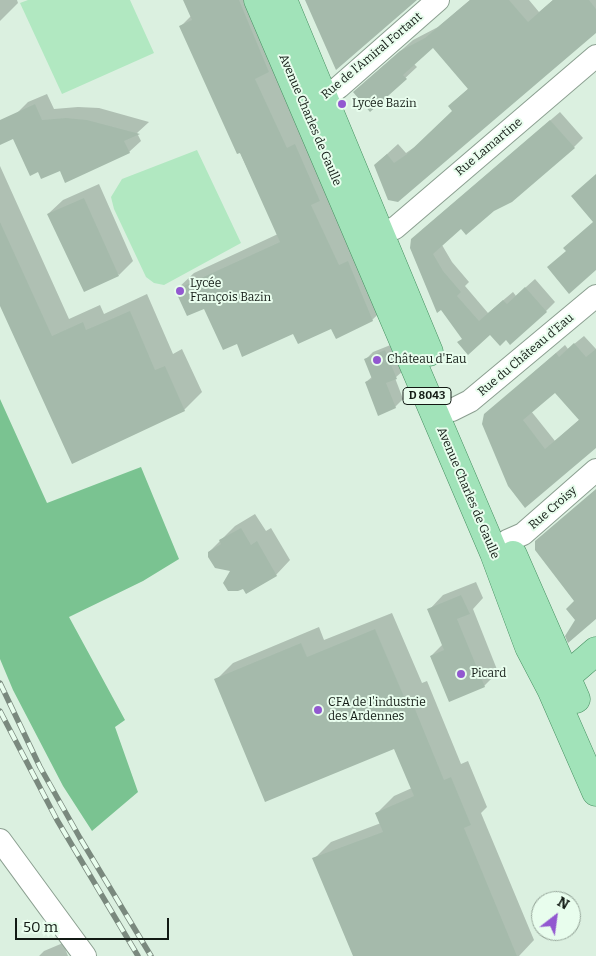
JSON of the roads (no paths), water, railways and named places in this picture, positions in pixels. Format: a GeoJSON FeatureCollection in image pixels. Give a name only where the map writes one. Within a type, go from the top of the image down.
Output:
{"type":"FeatureCollection","features":[{"type":"Feature","properties":{"kind":"main road","name":"Avenue Charles de Gaulle"},"geometry":{"type":"LineString","coordinates":[[258,0],[314,103],[380,233],[507,542],[596,792]]}},
{"type":"Feature","properties":{"kind":"main road","name":"Avenue Charles de Gaulle"},"geometry":{"type":"LineString","coordinates":[[283,0],[314,103],[494,553],[529,647],[558,683],[596,744]]}},
{"type":"Feature","properties":{"kind":"main road"},"geometry":{"type":"LineString","coordinates":[[558,683],[596,651]]}},
{"type":"Feature","properties":{"kind":"street","name":"Rue de l'Amiral Fortant"},"geometry":{"type":"LineString","coordinates":[[314,103],[438,0]]}},
{"type":"Feature","properties":{"kind":"street","name":"Rue Lamartine"},"geometry":{"type":"LineString","coordinates":[[380,233],[395,228],[596,56]]}},
{"type":"Feature","properties":{"kind":"street","name":"Rue du Château d'Eau"},"geometry":{"type":"LineString","coordinates":[[452,410],[470,401],[596,296]]}},
{"type":"Feature","properties":{"kind":"street","name":"Rue Croisy"},"geometry":{"type":"LineString","coordinates":[[507,542],[523,534],[596,470]]}},
{"type":"Feature","properties":{"kind":"street"},"geometry":{"type":"LineString","coordinates":[[0,840],[85,956]]}},
{"type":"Feature","properties":{"kind":"railway"},"geometry":{"type":"LineString","coordinates":[[0,683],[40,767],[151,956]]}},
{"type":"Feature","properties":{"kind":"railway"},"geometry":{"type":"LineString","coordinates":[[0,711],[57,820],[138,956]]}},
{"type":"Feature","properties":{"kind":"place","name":"Lycée Bazin"},"geometry":{"type":"Point","coordinates":[342,104]}},
{"type":"Feature","properties":{"kind":"place","name":"Lycée François Bazin"},"geometry":{"type":"Point","coordinates":[180,291]}},
{"type":"Feature","properties":{"kind":"place","name":"Château d'Eau"},"geometry":{"type":"Point","coordinates":[377,360]}},
{"type":"Feature","properties":{"kind":"place","name":"Picard"},"geometry":{"type":"Point","coordinates":[461,674]}},
{"type":"Feature","properties":{"kind":"place","name":"CFA de l'industrie des Ardennes"},"geometry":{"type":"Point","coordinates":[318,710]}}]}
